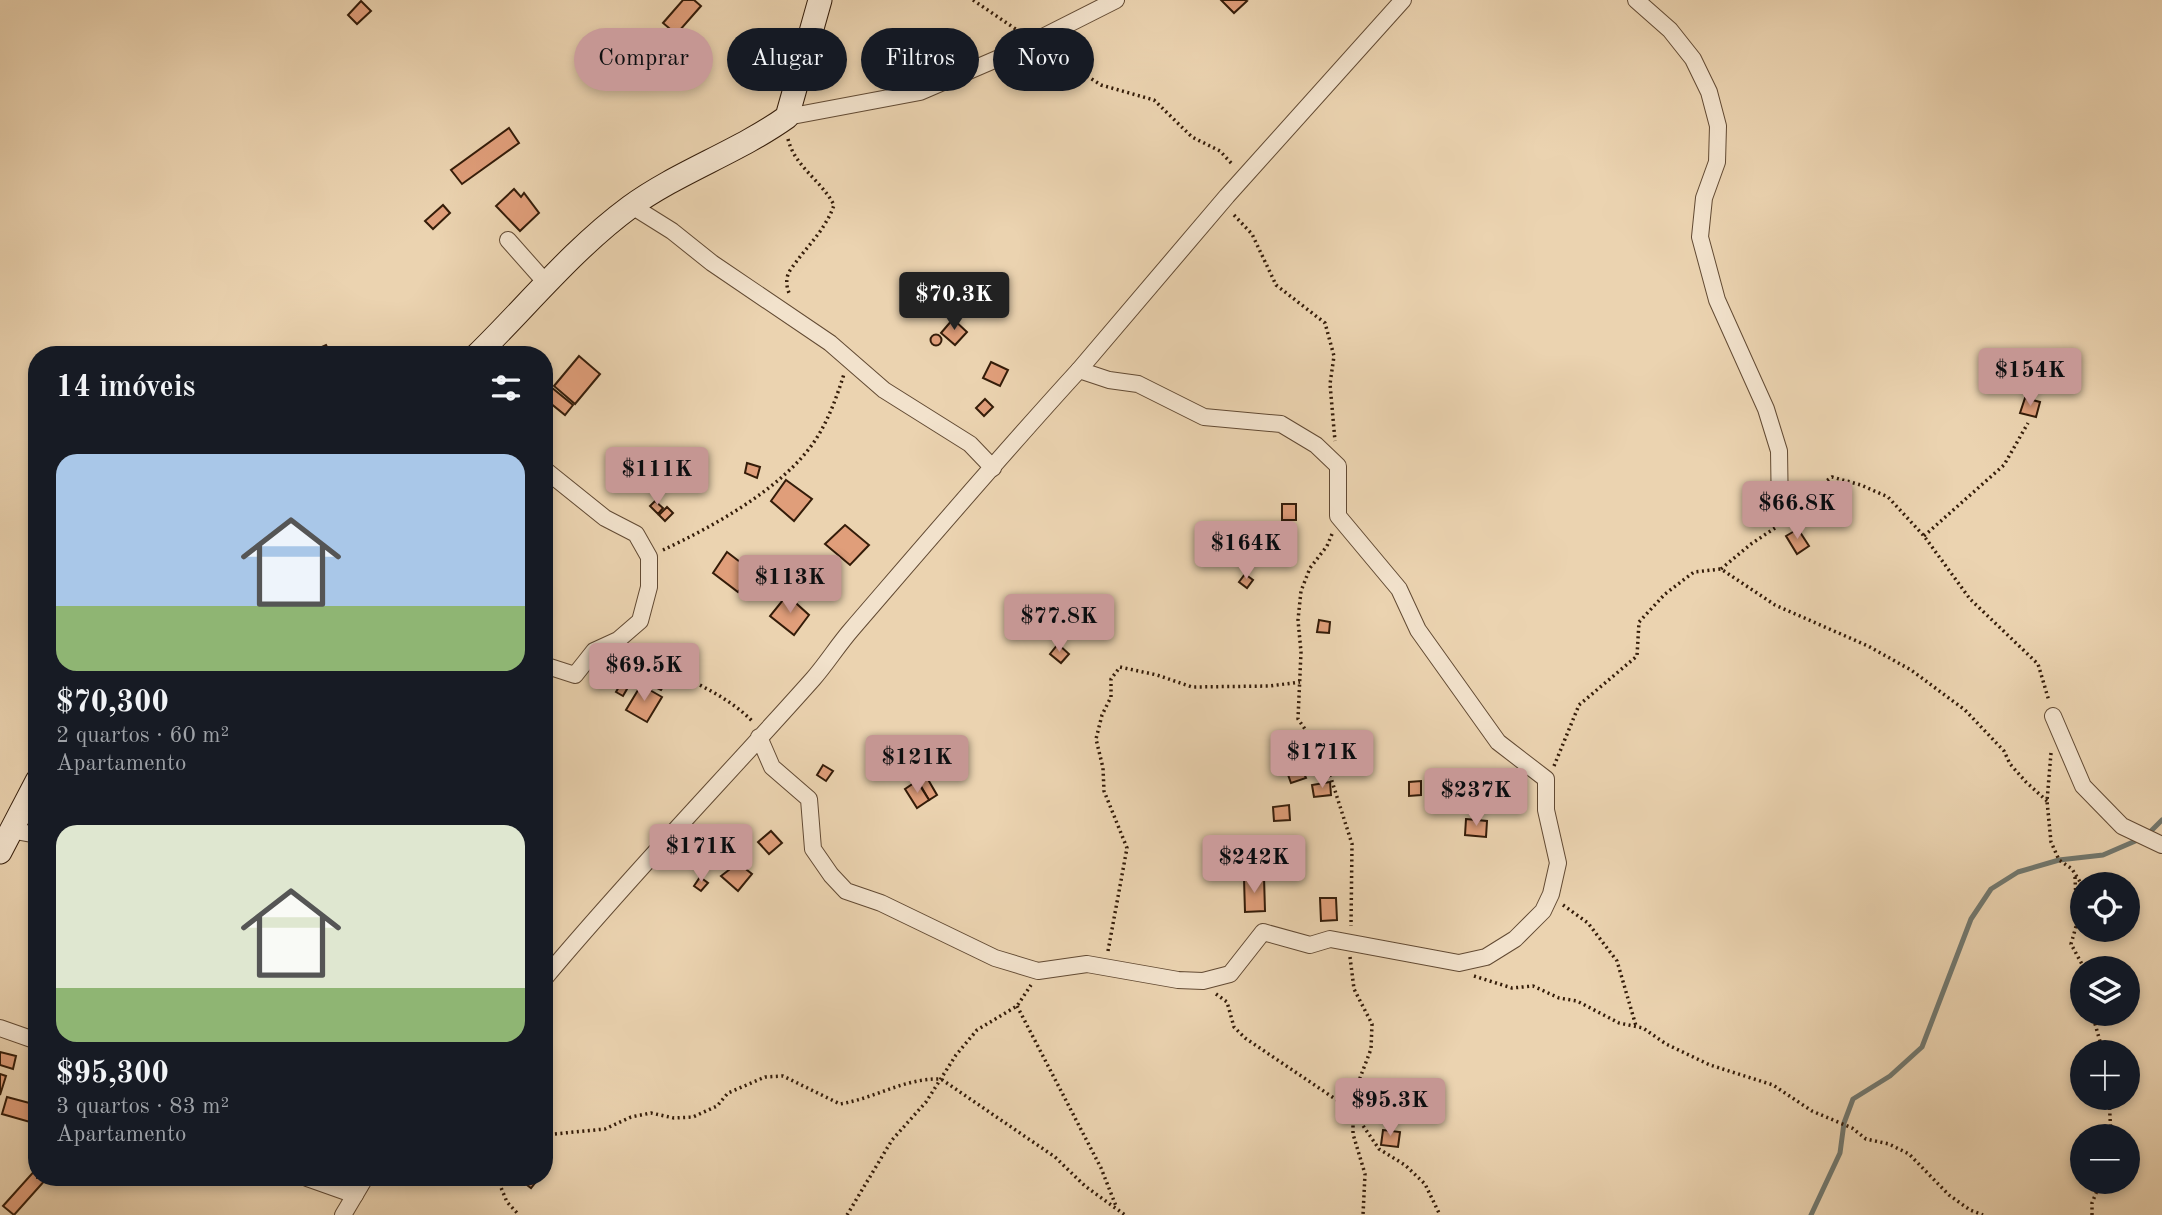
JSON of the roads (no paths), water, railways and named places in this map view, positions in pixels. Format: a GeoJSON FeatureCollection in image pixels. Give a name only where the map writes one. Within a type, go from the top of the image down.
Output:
{"type":"FeatureCollection","features":[{"type":"Feature","properties":{"kind":"street"},"geometry":{"type":"LineString","coordinates":[[787,117],[820,0]]}},
{"type":"Feature","properties":{"kind":"street"},"geometry":{"type":"LineString","coordinates":[[486,346],[589,240],[632,206],[734,151],[787,117],[920,92],[1034,41],[1115,0]]}},
{"type":"Feature","properties":{"kind":"street"},"geometry":{"type":"LineString","coordinates":[[553,969],[814,677],[851,629],[1079,370],[1227,196],[1403,0]]}},
{"type":"Feature","properties":{"kind":"street"},"geometry":{"type":"LineString","coordinates":[[1636,0],[1670,30],[1693,60],[1709,92],[1718,126],[1717,162],[1704,198],[1700,237],[1717,300],[1766,409],[1779,451],[1780,514]]}},
{"type":"Feature","properties":{"kind":"street"},"geometry":{"type":"LineString","coordinates":[[632,206],[673,231],[712,263],[849,360],[884,390],[970,444],[993,468]]}},
{"type":"Feature","properties":{"kind":"street"},"geometry":{"type":"LineString","coordinates":[[508,240],[547,284]]}},
{"type":"Feature","properties":{"kind":"street"},"geometry":{"type":"LineString","coordinates":[[759,737],[772,767],[809,799],[813,849],[846,891],[881,903],[995,958],[1038,971],[1087,964],[1178,980],[1197,980],[1230,974],[1264,932],[1310,944],[1331,940],[1459,963],[1486,957],[1515,940],[1543,911],[1551,894],[1558,863],[1546,810],[1546,779],[1498,742],[1418,631],[1399,589],[1338,516],[1338,466],[1315,445],[1282,424],[1204,417],[1138,384],[1109,380],[1079,370]]}},
{"type":"Feature","properties":{"kind":"street"},"geometry":{"type":"LineString","coordinates":[[553,476],[605,518],[636,534],[649,557],[649,587],[640,621],[618,640],[594,651],[575,675],[553,668]]}},
{"type":"Feature","properties":{"kind":"street"},"geometry":{"type":"LineString","coordinates":[[2053,716],[2083,786],[2122,826],[2162,845]]}},
{"type":"Feature","properties":{"kind":"street"},"geometry":{"type":"LineString","coordinates":[[0,852],[28,797]]}},
{"type":"Feature","properties":{"kind":"street"},"geometry":{"type":"LineString","coordinates":[[10,830],[28,833]]}},
{"type":"Feature","properties":{"kind":"street"},"geometry":{"type":"LineString","coordinates":[[0,1028],[28,1038]]}},
{"type":"Feature","properties":{"kind":"street"},"geometry":{"type":"LineString","coordinates":[[330,1186],[355,1195]]}},
{"type":"Feature","properties":{"kind":"street"},"geometry":{"type":"LineString","coordinates":[[343,1215],[360,1186]]}},
{"type":"Feature","properties":{"kind":"waterway"},"geometry":{"type":"LineString","coordinates":[[2148,834],[2162,820]]}},
{"type":"Feature","properties":{"kind":"waterway"},"geometry":{"type":"LineString","coordinates":[[1811,1215],[1840,1153],[1844,1123],[1853,1099],[1890,1076],[1922,1047],[1971,919],[1991,889],[2018,872],[2059,860],[2103,855],[2140,839]]}}]}
